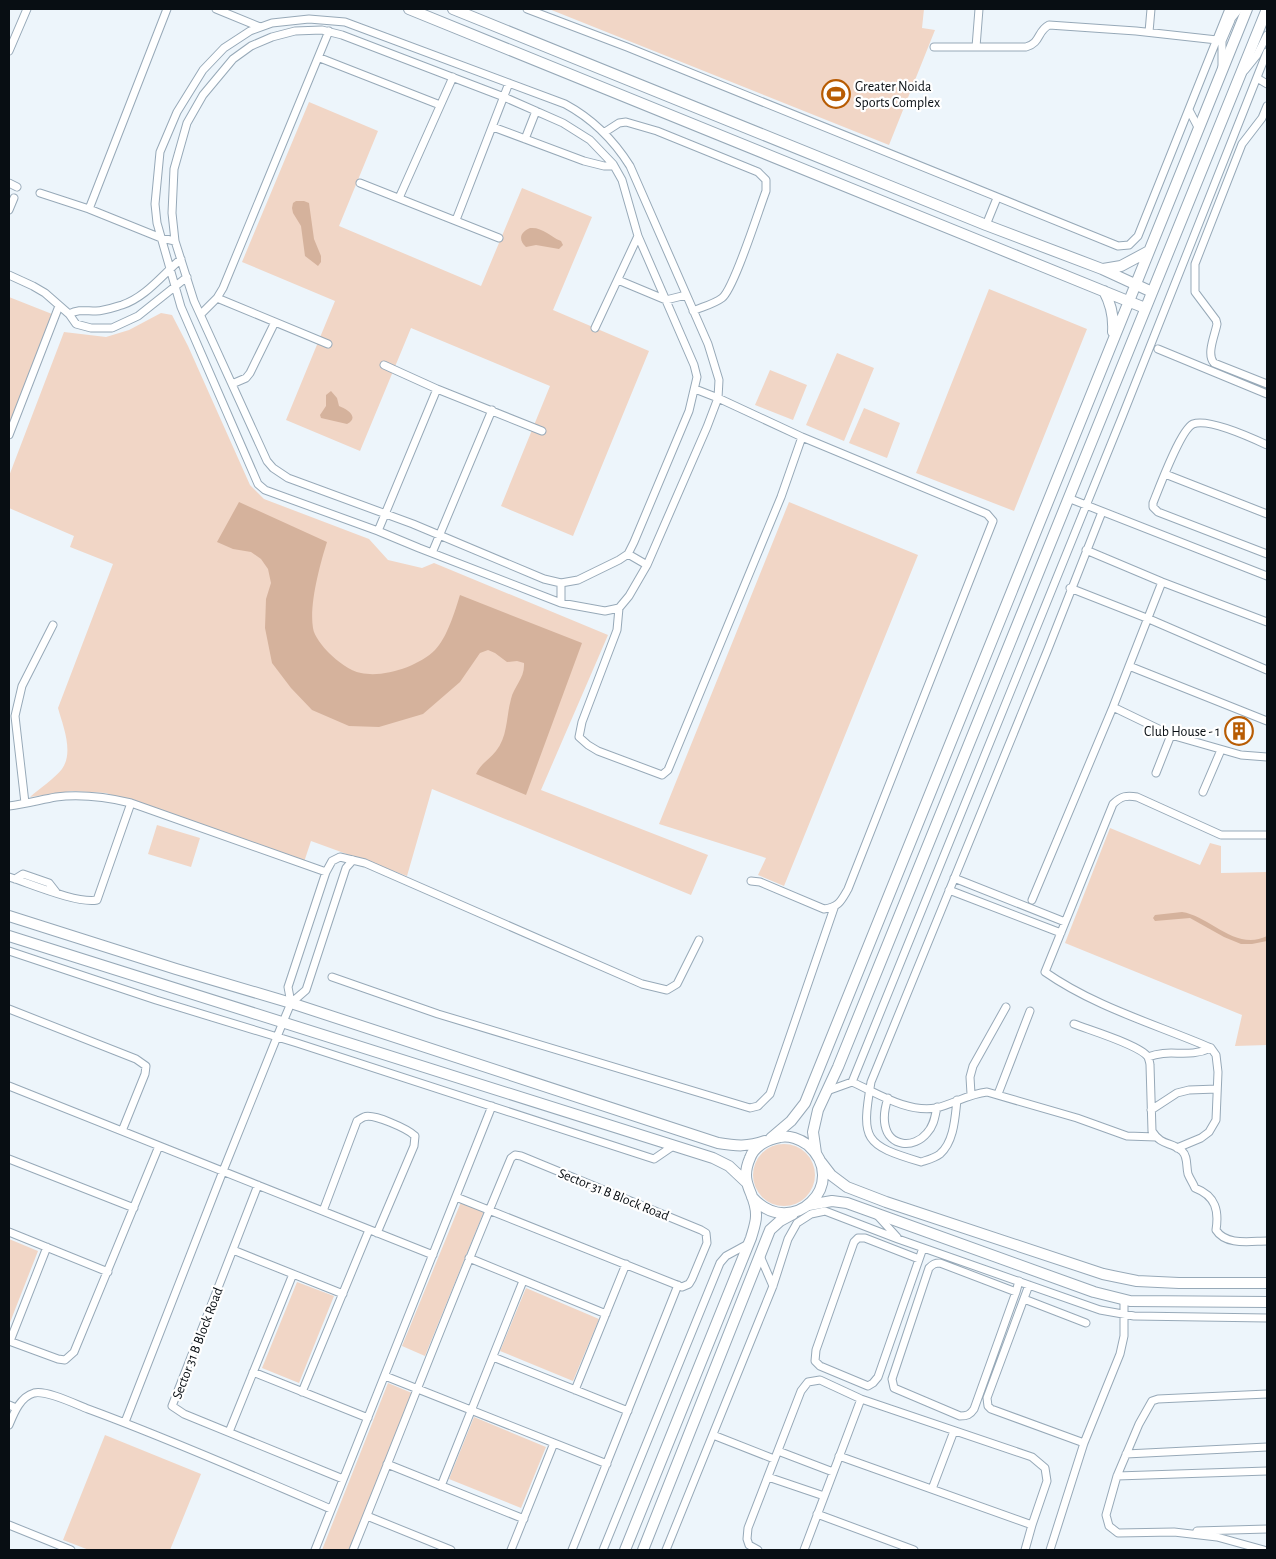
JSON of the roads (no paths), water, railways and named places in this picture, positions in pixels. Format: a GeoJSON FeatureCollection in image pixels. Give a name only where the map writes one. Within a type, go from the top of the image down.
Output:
{"type":"FeatureCollection","features":[{"type":"Feature","properties":{"kind":"street"},"geometry":{"type":"LineString","coordinates":[[9,51],[26,9]]}},
{"type":"Feature","properties":{"kind":"street"},"geometry":{"type":"LineString","coordinates":[[89,209],[167,9]]}},
{"type":"Feature","properties":{"kind":"street"},"geometry":{"type":"LineString","coordinates":[[216,9],[260,27]]}},
{"type":"Feature","properties":{"kind":"street"},"geometry":{"type":"LineString","coordinates":[[409,9],[1146,308]]}},
{"type":"Feature","properties":{"kind":"street"},"geometry":{"type":"LineString","coordinates":[[453,9],[986,225],[1102,269],[1152,292]]}},
{"type":"Feature","properties":{"kind":"street"},"geometry":{"type":"LineString","coordinates":[[527,9],[627,47],[1118,246],[1129,245],[1138,236],[1230,9]]}},
{"type":"Feature","properties":{"kind":"street"},"geometry":{"type":"LineString","coordinates":[[976,48],[979,9]]}},
{"type":"Feature","properties":{"kind":"street"},"geometry":{"type":"LineString","coordinates":[[1149,32],[1151,9]]}},
{"type":"Feature","properties":{"kind":"street"},"geometry":{"type":"LineString","coordinates":[[1230,9],[1231,20]]}},
{"type":"Feature","properties":{"kind":"street"},"geometry":{"type":"LineString","coordinates":[[1222,71],[1222,41],[1231,20],[1239,9]]}},
{"type":"Feature","properties":{"kind":"street"},"geometry":{"type":"LineString","coordinates":[[625,1550],[749,1244],[756,1216],[745,1173],[750,1156],[791,1121],[805,1103],[1247,9]]}},
{"type":"Feature","properties":{"kind":"street"},"geometry":{"type":"LineString","coordinates":[[643,1550],[770,1230],[780,1221],[805,1208],[820,1189],[823,1176],[813,1132],[818,1110],[838,1068],[1266,9]]}},
{"type":"Feature","properties":{"kind":"street"},"geometry":{"type":"LineString","coordinates":[[619,608],[605,611],[560,602],[378,531],[265,490],[258,484],[181,307],[157,223],[155,204],[160,152],[177,112],[203,70],[224,48],[250,31],[272,23],[309,19],[345,22],[565,104],[581,113],[605,132],[630,166],[708,344],[719,380],[718,398],[647,565],[629,596],[619,608],[617,630],[582,722],[579,737],[588,745],[598,751],[662,775],[668,770],[781,497],[802,437]]}},
{"type":"Feature","properties":{"kind":"street"},"geometry":{"type":"LineString","coordinates":[[934,47],[1026,47],[1037,41],[1044,28],[1049,25],[1149,32],[1217,40]]}},
{"type":"Feature","properties":{"kind":"street"},"geometry":{"type":"LineString","coordinates":[[322,30],[453,77],[563,123],[590,140],[614,166],[622,180],[638,236],[694,365],[697,377],[689,411],[628,554],[600,571],[578,580],[561,583],[544,579],[385,514],[288,478],[273,468],[267,461],[194,301],[175,241],[172,213],[174,169],[187,123],[203,95],[232,59],[250,46],[294,31],[322,30]]}},
{"type":"Feature","properties":{"kind":"street"},"geometry":{"type":"LineString","coordinates":[[201,314],[218,298],[223,288],[320,58],[329,32]]}},
{"type":"Feature","properties":{"kind":"street"},"geometry":{"type":"LineString","coordinates":[[1238,78],[1257,55],[1267,35]]}},
{"type":"Feature","properties":{"kind":"street"},"geometry":{"type":"LineString","coordinates":[[852,1082],[1267,52]]}},
{"type":"Feature","properties":{"kind":"street"},"geometry":{"type":"LineString","coordinates":[[320,58],[440,105]]}},
{"type":"Feature","properties":{"kind":"street"},"geometry":{"type":"LineString","coordinates":[[399,198],[453,77]]}},
{"type":"Feature","properties":{"kind":"street"},"geometry":{"type":"LineString","coordinates":[[1257,78],[1267,84]]}},
{"type":"Feature","properties":{"kind":"street"},"geometry":{"type":"LineString","coordinates":[[456,220],[509,83]]}},
{"type":"Feature","properties":{"kind":"street"},"geometry":{"type":"LineString","coordinates":[[1267,106],[1262,118],[1242,144],[1195,264],[1194,288],[1197,296],[1216,320],[1217,324],[1210,354],[1211,360],[1214,363],[1267,384]]}},
{"type":"Feature","properties":{"kind":"street"},"geometry":{"type":"LineString","coordinates":[[1189,110],[1199,128]]}},
{"type":"Feature","properties":{"kind":"street"},"geometry":{"type":"LineString","coordinates":[[525,139],[536,111]]}},
{"type":"Feature","properties":{"kind":"street"},"geometry":{"type":"LineString","coordinates":[[605,132],[619,123],[626,122],[642,126],[758,172],[766,180],[766,191],[736,274],[726,293],[722,298],[693,311]]}},
{"type":"Feature","properties":{"kind":"street"},"geometry":{"type":"LineString","coordinates":[[493,127],[596,164],[614,166]]}},
{"type":"Feature","properties":{"kind":"street"},"geometry":{"type":"LineString","coordinates":[[9,183],[17,187]]}},
{"type":"Feature","properties":{"kind":"street"},"geometry":{"type":"LineString","coordinates":[[360,183],[499,238]]}},
{"type":"Feature","properties":{"kind":"street"},"geometry":{"type":"LineString","coordinates":[[40,193],[89,209],[161,238],[175,241]]}},
{"type":"Feature","properties":{"kind":"street"},"geometry":{"type":"LineString","coordinates":[[9,210],[14,198]]}},
{"type":"Feature","properties":{"kind":"street"},"geometry":{"type":"LineString","coordinates":[[986,225],[997,198]]}},
{"type":"Feature","properties":{"kind":"street"},"geometry":{"type":"LineString","coordinates":[[595,328],[638,236]]}},
{"type":"Feature","properties":{"kind":"street"},"geometry":{"type":"LineString","coordinates":[[1102,269],[1121,266],[1149,251]]}},
{"type":"Feature","properties":{"kind":"street"},"geometry":{"type":"LineString","coordinates":[[69,314],[78,309],[98,312],[123,304],[143,294],[181,259]]}},
{"type":"Feature","properties":{"kind":"street"},"geometry":{"type":"LineString","coordinates":[[9,275],[33,286],[69,314],[76,324],[91,328],[112,328],[138,316],[187,277]]}},
{"type":"Feature","properties":{"kind":"street"},"geometry":{"type":"LineString","coordinates":[[618,280],[666,300],[686,295]]}},
{"type":"Feature","properties":{"kind":"street"},"geometry":{"type":"LineString","coordinates":[[1104,291],[1109,300],[1114,321],[1112,343]]}},
{"type":"Feature","properties":{"kind":"street"},"geometry":{"type":"LineString","coordinates":[[218,298],[328,344]]}},
{"type":"Feature","properties":{"kind":"street"},"geometry":{"type":"LineString","coordinates":[[9,434],[59,306]]}},
{"type":"Feature","properties":{"kind":"street"},"geometry":{"type":"LineString","coordinates":[[232,384],[246,378],[250,374],[276,322]]}},
{"type":"Feature","properties":{"kind":"street"},"geometry":{"type":"LineString","coordinates":[[1158,349],[1267,394]]}},
{"type":"Feature","properties":{"kind":"street"},"geometry":{"type":"LineString","coordinates":[[384,365],[437,389],[542,431]]}},
{"type":"Feature","properties":{"kind":"street"},"geometry":{"type":"LineString","coordinates":[[378,531],[437,389]]}},
{"type":"Feature","properties":{"kind":"street"},"geometry":{"type":"LineString","coordinates":[[332,976],[438,1014],[750,1108],[758,1106],[770,1094],[834,908],[848,889],[993,521],[987,514],[802,437],[718,398],[695,390]]}},
{"type":"Feature","properties":{"kind":"street"},"geometry":{"type":"LineString","coordinates":[[432,553],[492,410]]}},
{"type":"Feature","properties":{"kind":"street"},"geometry":{"type":"LineString","coordinates":[[1267,445],[1221,426],[1200,422],[1192,424],[1183,435],[1153,503],[1153,507],[1158,512],[1267,554]]}},
{"type":"Feature","properties":{"kind":"street"},"geometry":{"type":"LineString","coordinates":[[1165,474],[1267,514]]}},
{"type":"Feature","properties":{"kind":"street"},"geometry":{"type":"LineString","coordinates":[[1068,498],[1267,576]]}},
{"type":"Feature","properties":{"kind":"street"},"geometry":{"type":"LineString","coordinates":[[957,1100],[953,1129],[947,1145],[939,1155],[921,1162],[877,1146],[870,1138],[866,1128],[866,1109],[871,1082],[1102,512]]}},
{"type":"Feature","properties":{"kind":"street"},"geometry":{"type":"LineString","coordinates":[[1086,550],[1162,582],[1267,622]]}},
{"type":"Feature","properties":{"kind":"street"},"geometry":{"type":"LineString","coordinates":[[628,554],[647,565]]}},
{"type":"Feature","properties":{"kind":"street"},"geometry":{"type":"LineString","coordinates":[[1032,900],[1149,619],[1162,582]]}},
{"type":"Feature","properties":{"kind":"street"},"geometry":{"type":"LineString","coordinates":[[560,602],[561,583]]}},
{"type":"Feature","properties":{"kind":"street"},"geometry":{"type":"LineString","coordinates":[[1070,588],[1149,619],[1267,670]]}},
{"type":"Feature","properties":{"kind":"street"},"geometry":{"type":"LineString","coordinates":[[25,803],[14,716],[22,686],[53,625]]}},
{"type":"Feature","properties":{"kind":"street"},"geometry":{"type":"LineString","coordinates":[[1129,666],[1267,721]]}},
{"type":"Feature","properties":{"kind":"street"},"geometry":{"type":"LineString","coordinates":[[1113,707],[1171,735],[1242,756],[1267,756]]}},
{"type":"Feature","properties":{"kind":"street"},"geometry":{"type":"LineString","coordinates":[[1156,772],[1171,735]]}},
{"type":"Feature","properties":{"kind":"street"},"geometry":{"type":"LineString","coordinates":[[1203,792],[1221,750]]}},
{"type":"Feature","properties":{"kind":"street"},"geometry":{"type":"LineString","coordinates":[[1177,1148],[1201,1138],[1209,1132],[1216,1120],[1216,1055],[1211,1048],[1067,988],[1045,972],[1118,798],[1128,795],[1137,797],[1221,835],[1267,835]]}},
{"type":"Feature","properties":{"kind":"street"},"geometry":{"type":"LineString","coordinates":[[9,806],[57,797],[84,796],[131,803],[326,872]]}},
{"type":"Feature","properties":{"kind":"street"},"geometry":{"type":"LineString","coordinates":[[12,878],[22,874],[49,883],[56,892],[83,900],[92,901],[98,898],[131,803]]}},
{"type":"Feature","properties":{"kind":"street"},"geometry":{"type":"LineString","coordinates":[[292,1003],[288,987],[326,872],[332,861],[340,857],[365,863],[642,984],[667,990],[677,984],[699,940]]}},
{"type":"Feature","properties":{"kind":"street"},"geometry":{"type":"LineString","coordinates":[[125,1422],[283,1022],[292,1003],[306,990],[346,868],[353,860]]}},
{"type":"Feature","properties":{"kind":"street"},"geometry":{"type":"LineString","coordinates":[[954,878],[1065,922]]}},
{"type":"Feature","properties":{"kind":"street"},"geometry":{"type":"LineString","coordinates":[[751,881],[760,882],[824,908],[834,908]]}},
{"type":"Feature","properties":{"kind":"street"},"geometry":{"type":"LineString","coordinates":[[949,890],[1061,933]]}},
{"type":"Feature","properties":{"kind":"street"},"geometry":{"type":"LineString","coordinates":[[9,916],[176,970],[292,1003],[718,1143],[739,1147],[752,1146],[768,1139],[784,1136],[802,1140],[831,1175],[847,1187],[886,1202],[1102,1274],[1137,1281],[1267,1283]]}},
{"type":"Feature","properties":{"kind":"street"},"geometry":{"type":"LineString","coordinates":[[9,936],[713,1158],[729,1166],[746,1182]]}},
{"type":"Feature","properties":{"kind":"street"},"geometry":{"type":"LineString","coordinates":[[9,951],[156,1000],[278,1037],[654,1159],[673,1146]]}},
{"type":"Feature","properties":{"kind":"street"},"geometry":{"type":"LineString","coordinates":[[971,1094],[970,1078],[972,1066],[1006,1007]]}},
{"type":"Feature","properties":{"kind":"street"},"geometry":{"type":"LineString","coordinates":[[9,1009],[136,1059],[146,1066],[145,1074],[122,1131]]}},
{"type":"Feature","properties":{"kind":"street"},"geometry":{"type":"LineString","coordinates":[[998,1094],[1030,1011]]}},
{"type":"Feature","properties":{"kind":"street"},"geometry":{"type":"LineString","coordinates":[[1074,1024],[1127,1044],[1148,1057],[1150,1065],[1152,1131],[1163,1143],[1177,1148],[1186,1156],[1189,1175],[1196,1188],[1204,1191],[1216,1207],[1218,1217],[1216,1230],[1219,1235],[1233,1241],[1267,1241]]}},
{"type":"Feature","properties":{"kind":"street"},"geometry":{"type":"LineString","coordinates":[[1148,1057],[1158,1053],[1199,1053],[1211,1048]]}},
{"type":"Feature","properties":{"kind":"street"},"geometry":{"type":"LineString","coordinates":[[827,1091],[852,1082],[904,1105],[924,1109],[937,1107],[971,1094],[988,1092],[1127,1136],[1156,1137]]}},
{"type":"Feature","properties":{"kind":"street"},"geometry":{"type":"LineString","coordinates":[[9,1086],[433,1255]]}},
{"type":"Feature","properties":{"kind":"street"},"geometry":{"type":"LineString","coordinates":[[1151,1110],[1177,1093],[1189,1090],[1217,1089]]}},
{"type":"Feature","properties":{"kind":"street"},"geometry":{"type":"LineString","coordinates":[[888,1098],[884,1114],[885,1127],[898,1143],[906,1145],[917,1141],[927,1134],[933,1124],[937,1107]]}},
{"type":"Feature","properties":{"kind":"street"},"geometry":{"type":"LineString","coordinates":[[315,1550],[492,1106]]}},
{"type":"Feature","properties":{"kind":"street"},"geometry":{"type":"LineString","coordinates":[[323,1211],[357,1121],[364,1116],[371,1117],[408,1130],[416,1136],[414,1146],[377,1233]]}},
{"type":"Feature","properties":{"kind":"street"},"geometry":{"type":"LineString","coordinates":[[47,1247],[9,1341],[65,1360],[74,1352],[159,1146]]}},
{"type":"Feature","properties":{"kind":"street","name":"Sector 31 B Block Road"},"geometry":{"type":"LineString","coordinates":[[353,1550],[469,1258],[511,1158],[515,1155],[521,1156],[706,1233],[707,1243],[692,1279],[685,1287],[678,1285]]}},
{"type":"Feature","properties":{"kind":"street"},"geometry":{"type":"LineString","coordinates":[[9,1158],[134,1208]]}},
{"type":"Feature","properties":{"kind":"street","name":"Sector 31 B Block Road"},"geometry":{"type":"LineString","coordinates":[[258,1186],[172,1406],[184,1414],[343,1480]]}},
{"type":"Feature","properties":{"kind":"street"},"geometry":{"type":"LineString","coordinates":[[456,1197],[678,1285],[572,1550]]}},
{"type":"Feature","properties":{"kind":"street"},"geometry":{"type":"LineString","coordinates":[[752,1197],[764,1208],[779,1214],[793,1213],[832,1201],[847,1203],[1094,1292],[1124,1300],[1267,1302]]}},
{"type":"Feature","properties":{"kind":"street"},"geometry":{"type":"LineString","coordinates":[[666,1550],[773,1286],[788,1239],[797,1223],[811,1214],[825,1211],[923,1248],[1100,1310],[1134,1316],[1267,1318]]}},
{"type":"Feature","properties":{"kind":"street"},"geometry":{"type":"LineString","coordinates":[[877,1215],[898,1239]]}},
{"type":"Feature","properties":{"kind":"street"},"geometry":{"type":"LineString","coordinates":[[302,1392],[370,1230]]}},
{"type":"Feature","properties":{"kind":"street"},"geometry":{"type":"LineString","coordinates":[[9,1232],[108,1272]]}},
{"type":"Feature","properties":{"kind":"street"},"geometry":{"type":"LineString","coordinates":[[919,1259],[865,1238],[858,1238],[854,1242],[816,1350],[815,1360],[820,1366],[868,1386],[873,1384],[878,1377],[923,1248]]}},
{"type":"Feature","properties":{"kind":"street"},"geometry":{"type":"LineString","coordinates":[[603,1550],[720,1263],[726,1256],[749,1244]]}},
{"type":"Feature","properties":{"kind":"street"},"geometry":{"type":"LineString","coordinates":[[233,1250],[343,1294]]}},
{"type":"Feature","properties":{"kind":"street"},"geometry":{"type":"LineString","coordinates":[[760,1256],[773,1286]]}},
{"type":"Feature","properties":{"kind":"street"},"geometry":{"type":"LineString","coordinates":[[469,1258],[606,1314]]}},
{"type":"Feature","properties":{"kind":"street"},"geometry":{"type":"LineString","coordinates":[[575,1390],[626,1264]]}},
{"type":"Feature","properties":{"kind":"street"},"geometry":{"type":"LineString","coordinates":[[1016,1292],[940,1264],[932,1265],[929,1268],[892,1380],[894,1388],[960,1416],[972,1413],[1016,1292],[1019,1281]]}},
{"type":"Feature","properties":{"kind":"street"},"geometry":{"type":"LineString","coordinates":[[229,1432],[293,1274]]}},
{"type":"Feature","properties":{"kind":"street"},"geometry":{"type":"LineString","coordinates":[[441,1486],[523,1281]]}},
{"type":"Feature","properties":{"kind":"street"},"geometry":{"type":"LineString","coordinates":[[1029,1285],[987,1398],[988,1406],[991,1409],[1084,1443]]}},
{"type":"Feature","properties":{"kind":"street"},"geometry":{"type":"LineString","coordinates":[[1024,1299],[1086,1323]]}},
{"type":"Feature","properties":{"kind":"street"},"geometry":{"type":"LineString","coordinates":[[1050,1550],[1084,1443],[1120,1354],[1124,1336],[1124,1300]]}},
{"type":"Feature","properties":{"kind":"street"},"geometry":{"type":"LineString","coordinates":[[493,1357],[628,1411]]}},
{"type":"Feature","properties":{"kind":"street"},"geometry":{"type":"LineString","coordinates":[[253,1372],[368,1418]]}},
{"type":"Feature","properties":{"kind":"street"},"geometry":{"type":"LineString","coordinates":[[385,1376],[607,1464]]}},
{"type":"Feature","properties":{"kind":"street"},"geometry":{"type":"LineString","coordinates":[[758,1550],[749,1545],[747,1539],[748,1528],[801,1391],[808,1382],[820,1380],[861,1399],[1032,1457],[1045,1468],[1047,1481],[1025,1550]]}},
{"type":"Feature","properties":{"kind":"street"},"geometry":{"type":"LineString","coordinates":[[9,1425],[16,1408],[26,1396],[36,1393],[53,1396],[125,1422],[331,1508]]}},
{"type":"Feature","properties":{"kind":"street"},"geometry":{"type":"LineString","coordinates":[[1267,1394],[1158,1399],[1152,1401],[1142,1418],[1117,1476],[1106,1514],[1106,1520],[1112,1530],[1118,1533],[1267,1529]]}},
{"type":"Feature","properties":{"kind":"street"},"geometry":{"type":"LineString","coordinates":[[804,1550],[861,1399]]}},
{"type":"Feature","properties":{"kind":"street"},"geometry":{"type":"LineString","coordinates":[[9,1406],[16,1408]]}},
{"type":"Feature","properties":{"kind":"street"},"geometry":{"type":"LineString","coordinates":[[932,1489],[954,1431]]}},
{"type":"Feature","properties":{"kind":"street"},"geometry":{"type":"LineString","coordinates":[[713,1435],[774,1459]]}},
{"type":"Feature","properties":{"kind":"street"},"geometry":{"type":"LineString","coordinates":[[512,1550],[554,1443]]}},
{"type":"Feature","properties":{"kind":"street"},"geometry":{"type":"LineString","coordinates":[[1126,1454],[1267,1447]]}},
{"type":"Feature","properties":{"kind":"street"},"geometry":{"type":"LineString","coordinates":[[778,1450],[833,1472]]}},
{"type":"Feature","properties":{"kind":"street"},"geometry":{"type":"LineString","coordinates":[[839,1456],[1032,1525]]}},
{"type":"Feature","properties":{"kind":"street"},"geometry":{"type":"LineString","coordinates":[[387,1464],[524,1519]]}},
{"type":"Feature","properties":{"kind":"street"},"geometry":{"type":"LineString","coordinates":[[1117,1476],[1267,1471]]}},
{"type":"Feature","properties":{"kind":"street"},"geometry":{"type":"LineString","coordinates":[[768,1476],[824,1496]]}},
{"type":"Feature","properties":{"kind":"street"},"geometry":{"type":"LineString","coordinates":[[817,1514],[914,1550]]}},
{"type":"Feature","properties":{"kind":"street"},"geometry":{"type":"LineString","coordinates":[[367,1516],[451,1550]]}},
{"type":"Feature","properties":{"kind":"street"},"geometry":{"type":"LineString","coordinates":[[9,1525],[71,1550]]}},
{"type":"Feature","properties":{"kind":"street"},"geometry":{"type":"LineString","coordinates":[[1174,1532],[1217,1537],[1264,1550]]}},
{"type":"Feature","properties":{"kind":"place","name":"Greater Noida Sports Complex"},"geometry":{"type":"Point","coordinates":[836,94]}},
{"type":"Feature","properties":{"kind":"place","name":"Club House - 1"},"geometry":{"type":"Point","coordinates":[1239,731]}}]}
